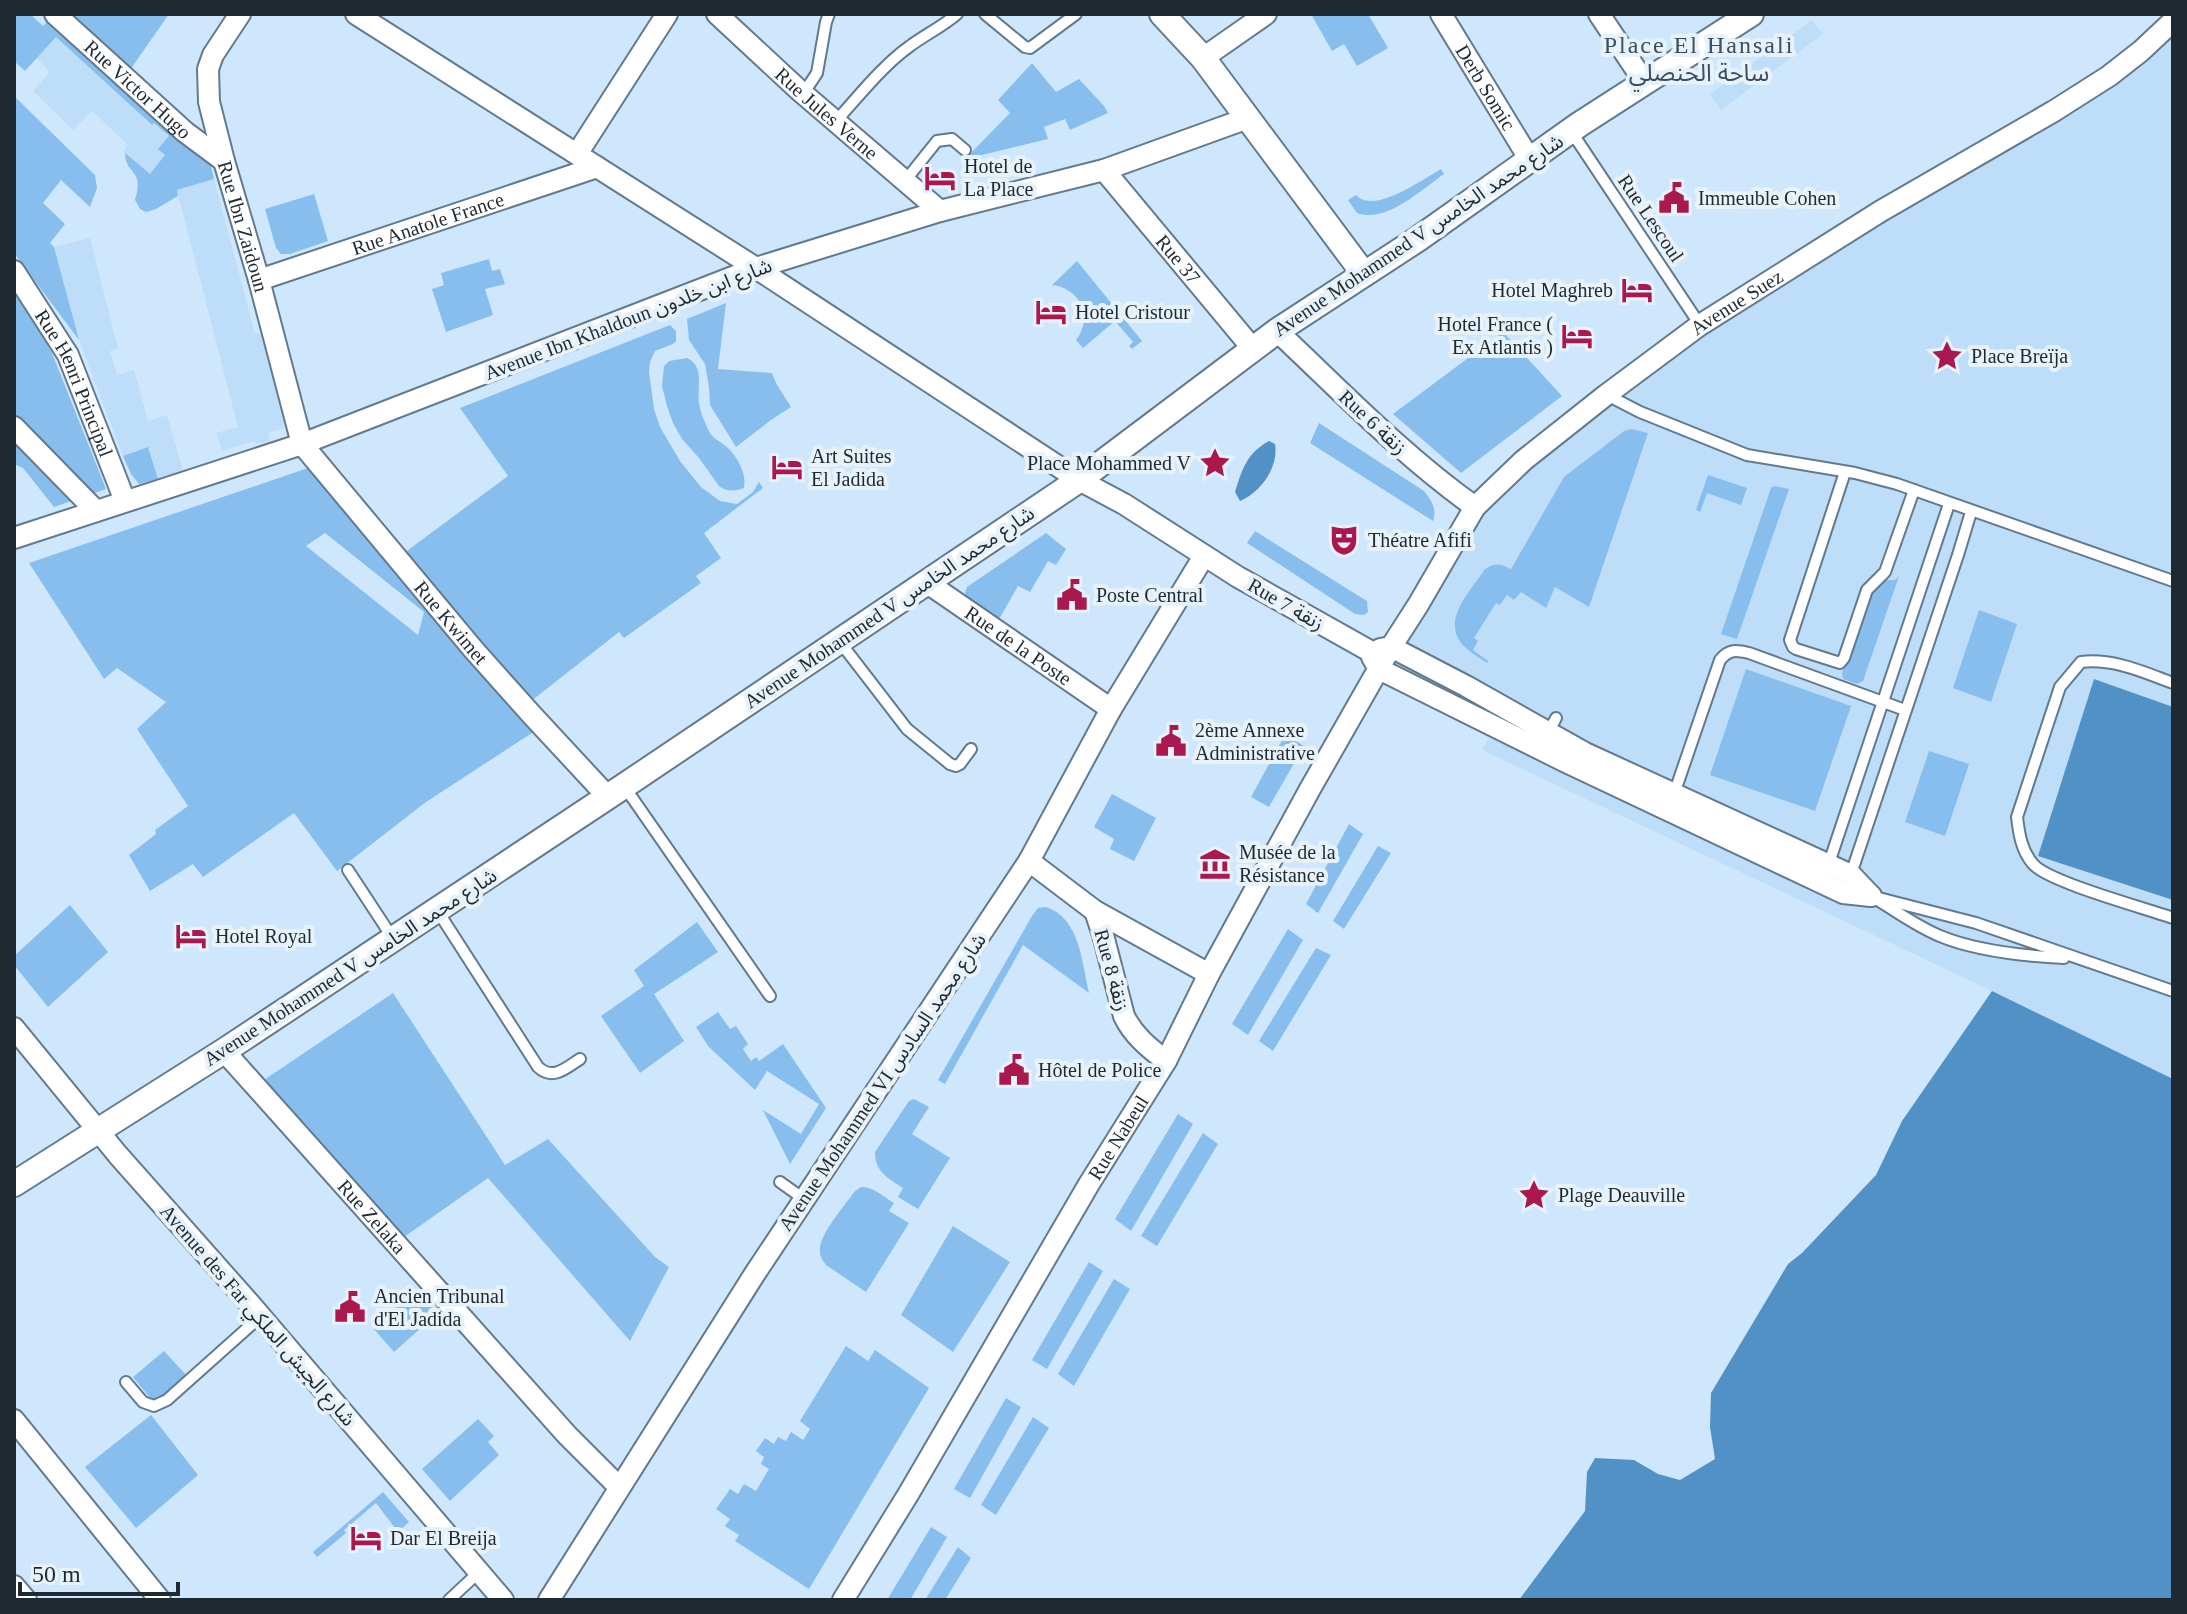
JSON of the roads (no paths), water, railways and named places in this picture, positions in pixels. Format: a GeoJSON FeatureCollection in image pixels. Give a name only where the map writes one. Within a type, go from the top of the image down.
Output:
{"type":"FeatureCollection","features":[{"type":"Feature","properties":{"kind":"street","name":"Rue Victor Hugo"},"geometry":{"type":"LineString","coordinates":[[55,14],[185,132],[224,161]]}},
{"type":"Feature","properties":{"kind":"street","name":"Rue Ibn Zaidoun"},"geometry":{"type":"LineString","coordinates":[[240,14],[221,39],[208,69],[209,102],[302,444]]}},
{"type":"Feature","properties":{"kind":"street","name":"Rue 7 زنقة"},"geometry":{"type":"LineString","coordinates":[[356,14],[756,268],[1079,480],[1368,650]]}},
{"type":"Feature","properties":{"kind":"street"},"geometry":{"type":"LineString","coordinates":[[577,154],[667,14]]}},
{"type":"Feature","properties":{"kind":"street","name":"Rue Jules Verne"},"geometry":{"type":"LineString","coordinates":[[717,14],[803,94],[940,211]]}},
{"type":"Feature","properties":{"kind":"street"},"geometry":{"type":"LineString","coordinates":[[1162,14],[1203,58],[1364,274]]}},
{"type":"Feature","properties":{"kind":"street"},"geometry":{"type":"LineString","coordinates":[[1203,58],[1266,14]]}},
{"type":"Feature","properties":{"kind":"street"},"geometry":{"type":"LineString","coordinates":[[1599,14],[1645,83]]}},
{"type":"Feature","properties":{"kind":"street","name":"Avenue Mohammed V شارع محمد الخامس"},"geometry":{"type":"LineString","coordinates":[[14,1184],[224,1051],[616,792],[1079,480],[1277,331],[1418,239],[1571,131],[1751,14]]}},
{"type":"Feature","properties":{"kind":"street","name":"Derb Somic"},"geometry":{"type":"LineString","coordinates":[[1447,16],[1530,160]]}},
{"type":"Feature","properties":{"kind":"street","name":"Avenue Suez"},"geometry":{"type":"LineString","coordinates":[[1379,669],[1475,507],[1524,460],[1700,325],[1854,227],[2109,76],[2173,21]]}},
{"type":"Feature","properties":{"kind":"street","name":"Avenue Ibn Khaldoun شارع ابن خلدون"},"geometry":{"type":"LineString","coordinates":[[14,538],[302,444],[756,268],[940,211],[1104,170],[1248,118]]}},
{"type":"Feature","properties":{"kind":"street","name":"Rue Anatole France"},"geometry":{"type":"LineString","coordinates":[[259,280],[597,167]]}},
{"type":"Feature","properties":{"kind":"street","name":"Rue 37"},"geometry":{"type":"LineString","coordinates":[[1104,170],[1253,349]]}},
{"type":"Feature","properties":{"kind":"street","name":"Rue Henri Principal"},"geometry":{"type":"LineString","coordinates":[[14,271],[68,355],[125,501]]}},
{"type":"Feature","properties":{"kind":"street","name":"Rue 6 زنقة"},"geometry":{"type":"LineString","coordinates":[[1277,331],[1407,453],[1475,507]]}},
{"type":"Feature","properties":{"kind":"street"},"geometry":{"type":"LineString","coordinates":[[14,427],[96,511]]}},
{"type":"Feature","properties":{"kind":"street","name":"Rue Kwimet"},"geometry":{"type":"LineString","coordinates":[[302,444],[531,714],[616,792]]}},
{"type":"Feature","properties":{"kind":"street","name":"Avenue Mohammed VI شارع محمد السادس"},"geometry":{"type":"LineString","coordinates":[[549,1600],[804,1199],[1029,861],[1111,709],[1204,556]]}},
{"type":"Feature","properties":{"kind":"street","name":"Rue de la Poste"},"geometry":{"type":"LineString","coordinates":[[926,582],[1111,709]]}},
{"type":"Feature","properties":{"kind":"street"},"geometry":{"type":"LineString","coordinates":[[1825,874],[1674,794],[1611,774],[1552,726],[1526,730],[1424,663],[1391,647],[1368,650],[1379,669],[1526,730],[1611,774],[1871,896]]}},
{"type":"Feature","properties":{"kind":"street","name":"Rue Nabeul"},"geometry":{"type":"LineString","coordinates":[[843,1600],[1089,1184],[1166,1061],[1209,974],[1379,669]]}},
{"type":"Feature","properties":{"kind":"street","name":"Rue 8 زنقة"},"geometry":{"type":"LineString","coordinates":[[1029,861],[1095,911],[1209,974]]}},
{"type":"Feature","properties":{"kind":"street","name":"Rue 8 زنقة"},"geometry":{"type":"LineString","coordinates":[[1095,911],[1129,1027],[1166,1061]]}},
{"type":"Feature","properties":{"kind":"street","name":"Avenue des Far شارع الجيش الملكي"},"geometry":{"type":"LineString","coordinates":[[14,1028],[118,1155],[503,1600]]}},
{"type":"Feature","properties":{"kind":"street","name":"Rue Zelaka"},"geometry":{"type":"LineString","coordinates":[[224,1051],[567,1435],[619,1487]]}},
{"type":"Feature","properties":{"kind":"street"},"geometry":{"type":"LineString","coordinates":[[14,1420],[21,1444],[160,1600]]}},
{"type":"Feature","properties":{"kind":"street"},"geometry":{"type":"LineString","coordinates":[[14,1586],[26,1600]]}},
{"type":"Feature","properties":{"kind":"lane"},"geometry":{"type":"LineString","coordinates":[[803,94],[817,73],[829,14]]}},
{"type":"Feature","properties":{"kind":"lane"},"geometry":{"type":"LineString","coordinates":[[836,121],[909,46],[957,14]]}},
{"type":"Feature","properties":{"kind":"lane"},"geometry":{"type":"LineString","coordinates":[[985,14],[1030,48],[1076,14]]}},
{"type":"Feature","properties":{"kind":"lane","name":"Rue Lescoul"},"geometry":{"type":"LineString","coordinates":[[1571,131],[1700,325]]}},
{"type":"Feature","properties":{"kind":"lane"},"geometry":{"type":"LineString","coordinates":[[905,181],[937,141],[952,139],[965,150]]}},
{"type":"Feature","properties":{"kind":"lane"},"geometry":{"type":"LineString","coordinates":[[1606,395],[1747,455],[1855,473],[1914,490],[2173,581]]}},
{"type":"Feature","properties":{"kind":"lane"},"geometry":{"type":"LineString","coordinates":[[1845,472],[1790,640],[1796,649],[1840,663],[1867,590],[1885,572],[1914,490]]}},
{"type":"Feature","properties":{"kind":"lane"},"geometry":{"type":"LineString","coordinates":[[1825,874],[1949,504]]}},
{"type":"Feature","properties":{"kind":"lane"},"geometry":{"type":"LineString","coordinates":[[1847,884],[1971,512]]}},
{"type":"Feature","properties":{"kind":"lane"},"geometry":{"type":"LineString","coordinates":[[839,641],[907,729],[956,766],[971,749]]}},
{"type":"Feature","properties":{"kind":"lane"},"geometry":{"type":"LineString","coordinates":[[1674,794],[1720,660],[1726,653],[1736,650],[1749,653],[1905,710]]}},
{"type":"Feature","properties":{"kind":"lane"},"geometry":{"type":"LineString","coordinates":[[2173,683],[2115,663],[2097,660],[2081,662],[2060,687],[2017,817],[2019,837],[2034,866],[2055,879],[2173,918]]}},
{"type":"Feature","properties":{"kind":"lane"},"geometry":{"type":"LineString","coordinates":[[616,792],[770,996]]}},
{"type":"Feature","properties":{"kind":"lane"},"geometry":{"type":"LineString","coordinates":[[348,870],[393,939]]}},
{"type":"Feature","properties":{"kind":"lane"},"geometry":{"type":"LineString","coordinates":[[1871,896],[1976,923],[2173,991]]}},
{"type":"Feature","properties":{"kind":"lane"},"geometry":{"type":"LineString","coordinates":[[1871,896],[1908,919],[1952,940],[2006,952],[2078,958]]}},
{"type":"Feature","properties":{"kind":"lane"},"geometry":{"type":"LineString","coordinates":[[437,910],[538,1067],[552,1075],[580,1059]]}},
{"type":"Feature","properties":{"kind":"lane"},"geometry":{"type":"LineString","coordinates":[[780,1182],[804,1199]]}},
{"type":"Feature","properties":{"kind":"lane"},"geometry":{"type":"LineString","coordinates":[[126,1382],[143,1402],[154,1406],[167,1400],[260,1317]]}},
{"type":"Feature","properties":{"kind":"lane"},"geometry":{"type":"LineString","coordinates":[[449,1600],[479,1572]]}},
{"type":"Feature","properties":{"kind":"place","name":"Hotel de La Place"},"geometry":{"type":"Point","coordinates":[940,178]}},
{"type":"Feature","properties":{"kind":"place","name":"Immeuble Cohen"},"geometry":{"type":"Point","coordinates":[1674,198]}},
{"type":"Feature","properties":{"kind":"place","name":"Hotel Maghreb"},"geometry":{"type":"Point","coordinates":[1637,290]}},
{"type":"Feature","properties":{"kind":"place","name":"Hotel Cristour"},"geometry":{"type":"Point","coordinates":[1051,312]}},
{"type":"Feature","properties":{"kind":"place","name":"Hotel France ( Ex Atlantis )"},"geometry":{"type":"Point","coordinates":[1577,336]}},
{"type":"Feature","properties":{"kind":"place","name":"Place Breïja"},"geometry":{"type":"Point","coordinates":[1947,356]}},
{"type":"Feature","properties":{"kind":"place","name":"Place Mohammed V"},"geometry":{"type":"Point","coordinates":[1215,463]}},
{"type":"Feature","properties":{"kind":"place","name":"Art Suites El Jadida"},"geometry":{"type":"Point","coordinates":[787,467]}},
{"type":"Feature","properties":{"kind":"place","name":"Théatre Afifi"},"geometry":{"type":"Point","coordinates":[1344,540]}},
{"type":"Feature","properties":{"kind":"place","name":"Poste Central"},"geometry":{"type":"Point","coordinates":[1072,595]}},
{"type":"Feature","properties":{"kind":"place","name":"2ème Annexe Administrative"},"geometry":{"type":"Point","coordinates":[1171,741]}},
{"type":"Feature","properties":{"kind":"place","name":"Musée de la Résistance"},"geometry":{"type":"Point","coordinates":[1215,864]}},
{"type":"Feature","properties":{"kind":"place","name":"Hotel Royal"},"geometry":{"type":"Point","coordinates":[191,936]}},
{"type":"Feature","properties":{"kind":"place","name":"Hôtel de Police"},"geometry":{"type":"Point","coordinates":[1014,1070]}},
{"type":"Feature","properties":{"kind":"place","name":"Plage Deauville"},"geometry":{"type":"Point","coordinates":[1534,1195]}},
{"type":"Feature","properties":{"kind":"place","name":"Ancien Tribunal d'El Jadida"},"geometry":{"type":"Point","coordinates":[350,1307]}},
{"type":"Feature","properties":{"kind":"place","name":"Dar El Breija"},"geometry":{"type":"Point","coordinates":[366,1538]}},
{"type":"Feature","properties":{"kind":"district","name":"Place El Hansali ساحة الحنصلي"},"geometry":{"type":"Point","coordinates":[1699,59]}}]}
